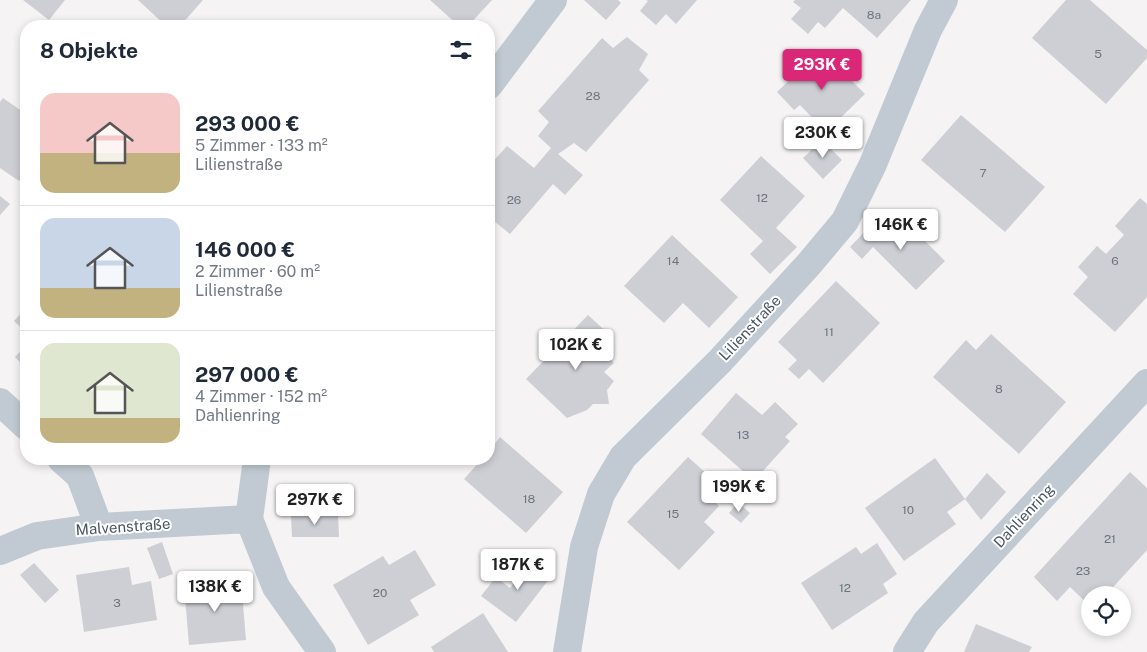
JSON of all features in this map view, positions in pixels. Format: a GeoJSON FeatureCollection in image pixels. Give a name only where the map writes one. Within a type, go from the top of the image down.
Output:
{"type":"FeatureCollection","features":[{"type":"Feature","properties":{"kind":"street"},"geometry":{"type":"LineString","coordinates":[[495,77],[553,0]]}},
{"type":"Feature","properties":{"kind":"street","name":"Lilienstraße"},"geometry":{"type":"LineString","coordinates":[[567,652],[584,547],[601,494],[623,456],[720,361],[809,264],[845,221],[873,164],[928,30],[944,0]]}},
{"type":"Feature","properties":{"kind":"street","name":"Dahlienring"},"geometry":{"type":"LineString","coordinates":[[907,652],[926,622],[1147,383]]}},
{"type":"Feature","properties":{"kind":"street"},"geometry":{"type":"LineString","coordinates":[[0,402],[20,420]]}},
{"type":"Feature","properties":{"kind":"street"},"geometry":{"type":"LineString","coordinates":[[68,465],[80,476],[99,527]]}},
{"type":"Feature","properties":{"kind":"street"},"geometry":{"type":"LineString","coordinates":[[256,465],[249,519],[276,587],[322,652]]}},
{"type":"Feature","properties":{"kind":"street","name":"Malvenstraße"},"geometry":{"type":"LineString","coordinates":[[0,551],[36,536],[99,527],[249,519]]}},
{"type":"Feature","properties":{"kind":"building"},"geometry":{"type":"Polygon","coordinates":[[[23,0],[65,0],[49,20],[23,0]]]}},
{"type":"Feature","properties":{"kind":"building"},"geometry":{"type":"Polygon","coordinates":[[[138,0],[203,0],[185,20],[160,20],[138,0]]]}},
{"type":"Feature","properties":{"kind":"building"},"geometry":{"type":"Polygon","coordinates":[[[430,0],[492,0],[474,20],[452,20],[430,0]]]}},
{"type":"Feature","properties":{"kind":"building"},"geometry":{"type":"Polygon","coordinates":[[[584,0],[618,0],[621,3],[606,20],[584,0]]]}},
{"type":"Feature","properties":{"kind":"building"},"geometry":{"type":"Polygon","coordinates":[[[646,0],[697,0],[676,24],[666,14],[656,25],[640,11],[648,1],[646,0]]]}},
{"type":"Feature","properties":{"kind":"building"},"geometry":{"type":"Polygon","coordinates":[[[795,0],[911,0],[877,38],[843,8],[825,28],[818,22],[808,34],[791,19],[801,8],[793,2],[795,0]]]}},
{"type":"Feature","properties":{"kind":"building"},"geometry":{"type":"Polygon","coordinates":[[[1066,0],[1090,0],[1147,50],[1147,58],[1106,104],[1032,38],[1066,0]]]}},
{"type":"Feature","properties":{"kind":"building"},"geometry":{"type":"Polygon","coordinates":[[[627,37],[648,54],[639,70],[649,80],[586,152],[574,143],[558,154],[583,175],[565,195],[553,184],[510,234],[495,222],[495,159],[507,146],[534,168],[551,148],[538,136],[549,122],[538,111],[602,38],[613,48],[627,37]]]}},
{"type":"Feature","properties":{"kind":"building"},"geometry":{"type":"Polygon","coordinates":[[[821,50],[865,94],[826,132],[800,105],[794,110],[777,92],[821,50]]]}},
{"type":"Feature","properties":{"kind":"building"},"geometry":{"type":"Polygon","coordinates":[[[3,98],[20,110],[19,181],[0,168],[0,102],[3,98]]]}},
{"type":"Feature","properties":{"kind":"building"},"geometry":{"type":"Polygon","coordinates":[[[961,115],[1045,187],[1005,232],[921,160],[961,115]]]}},
{"type":"Feature","properties":{"kind":"building"},"geometry":{"type":"Polygon","coordinates":[[[822,140],[842,160],[823,179],[803,158],[822,140]]]}},
{"type":"Feature","properties":{"kind":"building"},"geometry":{"type":"Polygon","coordinates":[[[761,156],[805,196],[776,228],[797,247],[770,274],[750,254],[763,241],[720,200],[761,156]]]}},
{"type":"Feature","properties":{"kind":"building"},"geometry":{"type":"Polygon","coordinates":[[[0,196],[10,204],[0,215],[0,196]]]}},
{"type":"Feature","properties":{"kind":"building"},"geometry":{"type":"Polygon","coordinates":[[[1140,198],[1147,204],[1147,297],[1115,332],[1073,294],[1088,277],[1078,267],[1097,246],[1106,254],[1124,235],[1115,226],[1140,198]]]}},
{"type":"Feature","properties":{"kind":"building"},"geometry":{"type":"Polygon","coordinates":[[[902,218],[945,261],[916,290],[873,247],[862,259],[850,247],[877,219],[889,231],[902,218]]]}},
{"type":"Feature","properties":{"kind":"building"},"geometry":{"type":"Polygon","coordinates":[[[672,235],[738,297],[709,328],[683,303],[664,323],[624,286],[672,235]]]}},
{"type":"Feature","properties":{"kind":"building"},"geometry":{"type":"Polygon","coordinates":[[[836,281],[880,323],[823,383],[809,369],[799,379],[788,369],[797,360],[778,342],[836,281]]]}},
{"type":"Feature","properties":{"kind":"building"},"geometry":{"type":"Polygon","coordinates":[[[20,314],[20,326],[14,321],[20,314]]]}},
{"type":"Feature","properties":{"kind":"building"},"geometry":{"type":"Polygon","coordinates":[[[588,315],[612,337],[600,349],[614,363],[604,372],[614,381],[607,390],[609,404],[593,404],[587,410],[567,418],[526,379],[588,315]]]}},
{"type":"Feature","properties":{"kind":"building"},"geometry":{"type":"Polygon","coordinates":[[[991,334],[1066,402],[1019,454],[933,377],[966,340],[976,350],[991,334]]]}},
{"type":"Feature","properties":{"kind":"building"},"geometry":{"type":"Polygon","coordinates":[[[20,352],[20,362],[15,357],[20,352]]]}},
{"type":"Feature","properties":{"kind":"building"},"geometry":{"type":"Polygon","coordinates":[[[736,393],[762,415],[775,402],[798,424],[785,437],[790,441],[754,481],[701,434],[736,393]]]}},
{"type":"Feature","properties":{"kind":"building"},"geometry":{"type":"Polygon","coordinates":[[[500,437],[563,492],[526,533],[464,479],[477,465],[495,465],[495,443],[500,437]]]}},
{"type":"Feature","properties":{"kind":"building"},"geometry":{"type":"Polygon","coordinates":[[[688,457],[724,489],[713,500],[719,506],[704,522],[715,532],[679,570],[627,522],[688,457]]]}},
{"type":"Feature","properties":{"kind":"building"},"geometry":{"type":"Polygon","coordinates":[[[935,458],[965,499],[947,512],[956,524],[904,561],[865,508],[935,458]]]}},
{"type":"Feature","properties":{"kind":"building"},"geometry":{"type":"Polygon","coordinates":[[[1130,472],[1147,488],[1147,550],[1114,586],[1081,586],[1081,597],[1070,587],[1057,601],[1034,577],[1130,472]]]}},
{"type":"Feature","properties":{"kind":"building"},"geometry":{"type":"Polygon","coordinates":[[[987,473],[1006,492],[981,520],[965,499],[987,473]]]}},
{"type":"Feature","properties":{"kind":"building"},"geometry":{"type":"Polygon","coordinates":[[[738,502],[750,513],[741,523],[729,513],[738,502]]]}},
{"type":"Feature","properties":{"kind":"building"},"geometry":{"type":"Polygon","coordinates":[[[291,515],[338,515],[339,537],[292,537],[291,515]]]}},
{"type":"Feature","properties":{"kind":"building"},"geometry":{"type":"Polygon","coordinates":[[[162,542],[173,574],[159,579],[147,548],[162,542]]]}},
{"type":"Feature","properties":{"kind":"building"},"geometry":{"type":"Polygon","coordinates":[[[877,543],[897,574],[883,584],[888,593],[832,630],[801,583],[856,547],[861,554],[877,543]]]}},
{"type":"Feature","properties":{"kind":"building"},"geometry":{"type":"Polygon","coordinates":[[[415,550],[436,585],[410,600],[419,615],[368,645],[333,585],[383,556],[389,565],[415,550]]]}},
{"type":"Feature","properties":{"kind":"building"},"geometry":{"type":"Polygon","coordinates":[[[533,559],[553,574],[516,622],[481,596],[496,577],[510,588],[533,559]]]}},
{"type":"Feature","properties":{"kind":"building"},"geometry":{"type":"Polygon","coordinates":[[[34,563],[59,590],[45,603],[20,575],[34,563]]]}},
{"type":"Feature","properties":{"kind":"building"},"geometry":{"type":"Polygon","coordinates":[[[129,567],[132,585],[151,581],[157,620],[84,632],[76,575],[129,567]]]}},
{"type":"Feature","properties":{"kind":"building"},"geometry":{"type":"Polygon","coordinates":[[[241,580],[246,640],[189,645],[184,585],[241,580]]]}},
{"type":"Feature","properties":{"kind":"building"},"geometry":{"type":"Polygon","coordinates":[[[483,613],[508,652],[434,652],[431,647],[483,613]]]}},
{"type":"Feature","properties":{"kind":"building"},"geometry":{"type":"Polygon","coordinates":[[[976,624],[1032,647],[1029,652],[964,652],[976,624]]]}}]}
